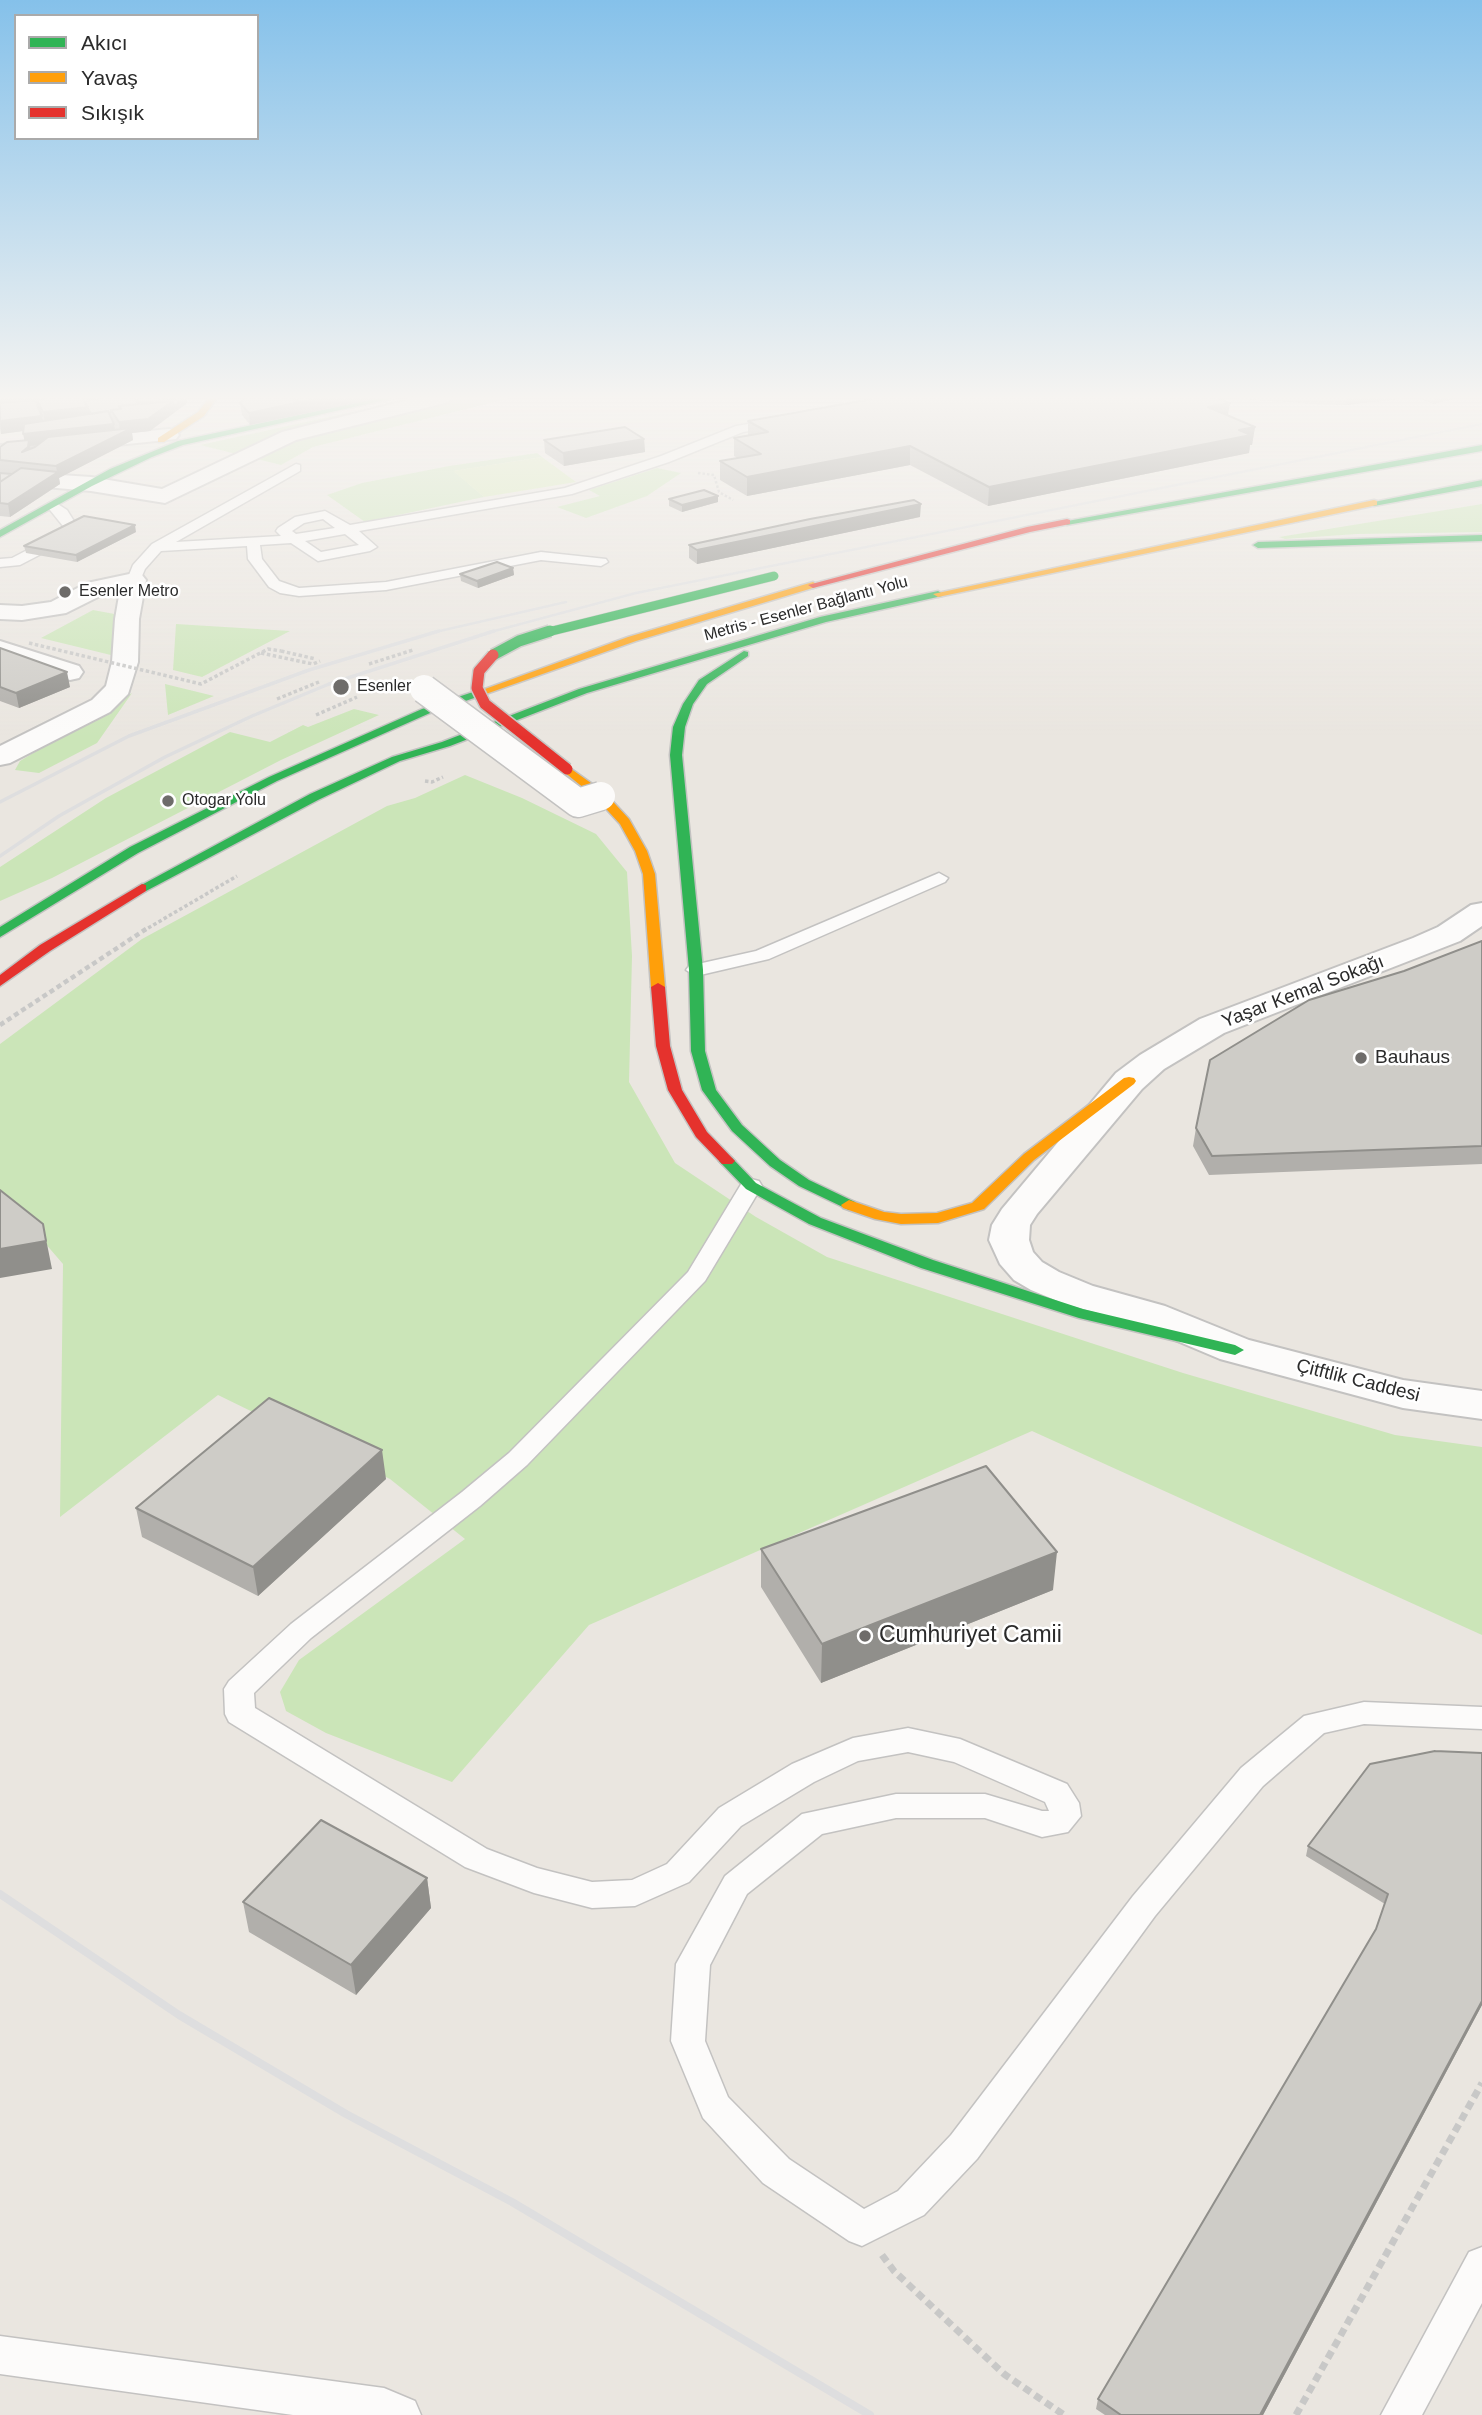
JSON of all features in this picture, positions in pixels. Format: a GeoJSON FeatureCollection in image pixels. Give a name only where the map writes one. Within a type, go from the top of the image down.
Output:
{"type":"FeatureCollection","features":[{"type":"Feature","properties":{"kind":"main road"},"geometry":{"type":"LineString","coordinates":[[6,526],[40,511]]}},
{"type":"Feature","properties":{"kind":"main road"},"geometry":{"type":"LineString","coordinates":[[41,889],[134,850],[249,791],[426,711],[559,663],[698,618],[954,547],[1128,511]]}},
{"type":"Feature","properties":{"kind":"main road"},"geometry":{"type":"LineString","coordinates":[[1210,520],[1262,511]]}},
{"type":"Feature","properties":{"kind":"main road"},"geometry":{"type":"LineString","coordinates":[[396,759],[446,744],[583,691],[728,646],[861,611],[1332,511]]}},
{"type":"Feature","properties":{"kind":"main road"},"geometry":{"type":"LineString","coordinates":[[1145,550],[1390,511]]}},
{"type":"Feature","properties":{"kind":"main road"},"geometry":{"type":"LineString","coordinates":[[1054,569],[1251,546],[1482,538]]}},
{"type":"Feature","properties":{"kind":"main road"},"geometry":{"type":"LineString","coordinates":[[828,564],[907,550],[954,547]]}},
{"type":"Feature","properties":{"kind":"main road"},"geometry":{"type":"LineString","coordinates":[[795,571],[567,626],[519,641],[493,655],[479,671],[477,688],[485,704],[601,796],[634,835],[649,874],[653,940],[677,970],[709,1090],[737,1128],[775,1163],[804,1183],[860,1210],[901,1219],[938,1218],[978,1206],[1029,1157],[1129,1081]]}},
{"type":"Feature","properties":{"kind":"main road"},"geometry":{"type":"LineString","coordinates":[[861,611],[766,643],[736,658],[703,682],[688,704],[679,727],[676,755],[677,970],[663,1045],[676,1090],[701,1134],[751,1186],[815,1221],[927,1264],[1079,1313],[1235,1350]]}},
{"type":"Feature","properties":{"kind":"main road"},"geometry":{"type":"LineString","coordinates":[[535,692],[627,660]]}},
{"type":"Feature","properties":{"kind":"main road"},"geometry":{"type":"LineString","coordinates":[[0,982],[45,948],[139,890],[251,828],[396,759],[431,738],[513,701]]}},
{"type":"Feature","properties":{"kind":"main road"},"geometry":{"type":"LineString","coordinates":[[0,933],[134,850]]}},
{"type":"Feature","properties":{"kind":"main road"},"geometry":{"type":"LineString","coordinates":[[751,1186],[775,1163]]}},
{"type":"Feature","properties":{"kind":"street"},"geometry":{"type":"LineString","coordinates":[[0,612],[49,610],[96,588],[134,580],[127,619],[125,662],[119,688],[101,706],[0,757]]}},
{"type":"Feature","properties":{"kind":"street"},"geometry":{"type":"LineString","coordinates":[[0,649],[69,672]]}},
{"type":"Feature","properties":{"kind":"street"},"geometry":{"type":"LineString","coordinates":[[424,690],[578,803],[601,796]]}},
{"type":"Feature","properties":{"kind":"street","name":"Yaşar Kemal Sokağı"},"geometry":{"type":"LineString","coordinates":[[1235,1350],[1150,1315],[1079,1295],[1045,1281],[1028,1271],[1014,1256],[1009,1240],[1010,1225],[1129,1081],[1160,1057],[1212,1026],[1424,945],[1449,934],[1482,912]]}},
{"type":"Feature","properties":{"kind":"street","name":"Çitftlik Caddesi"},"geometry":{"type":"LineString","coordinates":[[1235,1350],[1403,1394],[1482,1405]]}},
{"type":"Feature","properties":{"kind":"lane"},"geometry":{"type":"LineString","coordinates":[[0,563],[15,562],[65,536],[70,526],[59,511]]}},
{"type":"Feature","properties":{"kind":"lane"},"geometry":{"type":"LineString","coordinates":[[134,580],[138,568],[157,547],[221,511]]}},
{"type":"Feature","properties":{"kind":"lane"},"geometry":{"type":"LineString","coordinates":[[350,530],[457,511]]}},
{"type":"Feature","properties":{"kind":"lane"},"geometry":{"type":"LineString","coordinates":[[325,515],[350,530],[370,547],[318,557],[293,539],[282,531],[300,520],[325,515]]}},
{"type":"Feature","properties":{"kind":"lane"},"geometry":{"type":"LineString","coordinates":[[157,547],[293,539]]}},
{"type":"Feature","properties":{"kind":"lane"},"geometry":{"type":"LineString","coordinates":[[253,542],[254,559],[274,584],[285,590],[299,592],[386,586],[541,556],[601,562]]}},
{"type":"Feature","properties":{"kind":"lane"},"geometry":{"type":"LineString","coordinates":[[677,970],[762,955],[939,878]]}},
{"type":"Feature","properties":{"kind":"lane"},"geometry":{"type":"LineString","coordinates":[[751,1186],[697,1276],[613,1365],[518,1459],[471,1499],[301,1631],[239,1689],[240,1714],[476,1858],[534,1880],[592,1895],[635,1894],[678,1873],[730,1817],[803,1773],[853,1749],[908,1740],[960,1751],[1056,1793],[1064,1803],[1065,1816],[1057,1823],[1042,1824],[985,1805],[896,1807],[813,1823],[736,1885],[693,1964],[688,2041],[715,2107],[776,2171],[862,2229],[911,2203],[964,2147],[1144,1906],[1252,1777],[1315,1724],[1364,1713],[1482,1718]]}},
{"type":"Feature","properties":{"kind":"lane"},"geometry":{"type":"LineString","coordinates":[[1401,2415],[1473,2297],[1482,2265]]}},
{"type":"Feature","properties":{"kind":"lane"},"geometry":{"type":"LineString","coordinates":[[0,2355],[384,2408],[401,2415]]}},
{"type":"Feature","properties":{"kind":"path"},"geometry":{"type":"LineString","coordinates":[[29,643],[201,684],[268,649],[318,660],[313,664],[261,653]]}},
{"type":"Feature","properties":{"kind":"path"},"geometry":{"type":"LineString","coordinates":[[369,664],[413,650]]}},
{"type":"Feature","properties":{"kind":"path"},"geometry":{"type":"LineString","coordinates":[[277,699],[319,681]]}},
{"type":"Feature","properties":{"kind":"path"},"geometry":{"type":"LineString","coordinates":[[316,715],[358,697]]}},
{"type":"Feature","properties":{"kind":"path"},"geometry":{"type":"LineString","coordinates":[[0,1025],[163,918],[243,872]]}},
{"type":"Feature","properties":{"kind":"path"},"geometry":{"type":"LineString","coordinates":[[1296,2415],[1482,2083]]}},
{"type":"Feature","properties":{"kind":"path"},"geometry":{"type":"LineString","coordinates":[[862,2229],[894,2270],[1004,2374],[1064,2415]]}},
{"type":"Feature","properties":{"kind":"green space"},"geometry":{"type":"Polygon","coordinates":[[[349,511],[419,511],[365,522],[349,511]]]}},
{"type":"Feature","properties":{"kind":"green space"},"geometry":{"type":"Polygon","coordinates":[[[567,511],[606,511],[586,518],[567,511]]]}},
{"type":"Feature","properties":{"kind":"green space"},"geometry":{"type":"Polygon","coordinates":[[[1441,511],[1482,511],[1482,532],[1357,534],[1285,539],[1279,537],[1441,511]]]}},
{"type":"Feature","properties":{"kind":"green space"},"geometry":{"type":"Polygon","coordinates":[[[93,610],[120,615],[119,657],[41,638],[93,610]]]}},
{"type":"Feature","properties":{"kind":"green space"},"geometry":{"type":"Polygon","coordinates":[[[176,624],[290,631],[202,677],[173,670],[176,624]]]}},
{"type":"Feature","properties":{"kind":"green space"},"geometry":{"type":"Polygon","coordinates":[[[165,684],[214,696],[168,715],[165,684]]]}},
{"type":"Feature","properties":{"kind":"green space"},"geometry":{"type":"Polygon","coordinates":[[[132,693],[97,743],[39,773],[15,770],[20,761],[132,693]]]}},
{"type":"Feature","properties":{"kind":"green space"},"geometry":{"type":"Polygon","coordinates":[[[354,709],[379,715],[281,760],[52,878],[0,901],[0,867],[106,798],[230,732],[270,742],[303,725],[308,727],[354,709]]]}},
{"type":"Feature","properties":{"kind":"green space"},"geometry":{"type":"Polygon","coordinates":[[[465,775],[522,798],[596,834],[627,872],[632,956],[629,1082],[675,1163],[756,1217],[827,1257],[1183,1373],[1395,1435],[1482,1447],[1482,1635],[1032,1431],[589,1625],[452,1782],[326,1733],[286,1711],[280,1692],[299,1660],[465,1539],[390,1479],[218,1395],[60,1517],[63,1264],[19,1213],[0,1216],[0,1044],[142,939],[387,806],[415,798],[465,775]]]}},
{"type":"Feature","properties":{"kind":"building"},"geometry":{"type":"Polygon","coordinates":[[[855,511],[888,511],[697,550],[689,545],[855,511]]]}},
{"type":"Feature","properties":{"kind":"building"},"geometry":{"type":"Polygon","coordinates":[[[84,516],[135,525],[76,555],[24,546],[84,516]]]}},
{"type":"Feature","properties":{"kind":"building"},"geometry":{"type":"Polygon","coordinates":[[[497,562],[513,568],[477,581],[460,574],[497,562]]]}},
{"type":"Feature","properties":{"kind":"building"},"geometry":{"type":"Polygon","coordinates":[[[0,648],[67,672],[16,693],[0,687],[0,648]]]}},
{"type":"Feature","properties":{"kind":"building","name":"Bauhaus"},"geometry":{"type":"Polygon","coordinates":[[[1482,941],[1482,1146],[1212,1156],[1196,1128],[1210,1060],[1309,1000],[1404,971],[1482,941]]]}},
{"type":"Feature","properties":{"kind":"building"},"geometry":{"type":"Polygon","coordinates":[[[0,1190],[43,1224],[46,1241],[0,1249],[0,1190]]]}},
{"type":"Feature","properties":{"kind":"building"},"geometry":{"type":"Polygon","coordinates":[[[269,1398],[382,1450],[253,1567],[136,1508],[269,1398]]]}},
{"type":"Feature","properties":{"kind":"building","name":"Cumhuriyet Camii"},"geometry":{"type":"Polygon","coordinates":[[[986,1466],[1057,1552],[822,1644],[761,1549],[986,1466]]]}},
{"type":"Feature","properties":{"kind":"building"},"geometry":{"type":"Polygon","coordinates":[[[1435,1751],[1482,1753],[1482,2001],[1260,2415],[1121,2415],[1098,2399],[1376,1929],[1388,1894],[1308,1846],[1370,1764],[1435,1751]]]}},
{"type":"Feature","properties":{"kind":"building"},"geometry":{"type":"Polygon","coordinates":[[[321,1820],[427,1878],[351,1965],[243,1902],[321,1820]]]}},
{"type":"Feature","properties":{"kind":"railway"},"geometry":{"type":"LineString","coordinates":[[492,632],[636,593],[1048,511]]}},
{"type":"Feature","properties":{"kind":"railway"},"geometry":{"type":"LineString","coordinates":[[437,632],[566,602]]}},
{"type":"Feature","properties":{"kind":"railway"},"geometry":{"type":"LineString","coordinates":[[0,802],[129,736],[309,670],[437,632]]}},
{"type":"Feature","properties":{"kind":"railway"},"geometry":{"type":"LineString","coordinates":[[431,633],[437,632]]}},
{"type":"Feature","properties":{"kind":"railway"},"geometry":{"type":"LineString","coordinates":[[0,856],[59,816],[165,757],[252,716],[329,684],[492,632]]}},
{"type":"Feature","properties":{"kind":"railway"},"geometry":{"type":"LineString","coordinates":[[487,633],[492,632]]}},
{"type":"Feature","properties":{"kind":"railway"},"geometry":{"type":"LineString","coordinates":[[0,1894],[179,2015],[346,2114],[512,2202],[870,2415]]}},
{"type":"Feature","properties":{"kind":"traffic: fast"},"geometry":{"type":"LineString","coordinates":[[0,534],[42,511]]}},
{"type":"Feature","properties":{"kind":"traffic: fast"},"geometry":{"type":"LineString","coordinates":[[1067,522],[1130,511]]}},
{"type":"Feature","properties":{"kind":"traffic: fast"},"geometry":{"type":"LineString","coordinates":[[1258,545],[1482,538]]}},
{"type":"Feature","properties":{"kind":"traffic: fast"},"geometry":{"type":"LineString","coordinates":[[493,655],[519,641],[567,626],[774,576]]}},
{"type":"Feature","properties":{"kind":"traffic: fast"},"geometry":{"type":"LineString","coordinates":[[142,888],[314,797],[396,759],[446,744],[583,691],[824,619],[938,594]]}},
{"type":"Feature","properties":{"kind":"traffic: fast"},"geometry":{"type":"LineString","coordinates":[[744,654],[703,682],[688,704],[679,727],[676,755],[696,970],[698,1051],[709,1090],[737,1128],[775,1163],[804,1183],[849,1205]]}},
{"type":"Feature","properties":{"kind":"traffic: fast"},"geometry":{"type":"LineString","coordinates":[[0,933],[134,850],[273,779],[426,711],[479,693]]}},
{"type":"Feature","properties":{"kind":"traffic: fast"},"geometry":{"type":"LineString","coordinates":[[727,1161],[751,1186],[815,1221],[927,1264],[1079,1313],[1235,1350]]}},
{"type":"Feature","properties":{"kind":"traffic: slow"},"geometry":{"type":"LineString","coordinates":[[938,594],[1337,511]]}},
{"type":"Feature","properties":{"kind":"traffic: slow"},"geometry":{"type":"LineString","coordinates":[[479,693],[632,639],[813,585]]}},
{"type":"Feature","properties":{"kind":"traffic: slow"},"geometry":{"type":"LineString","coordinates":[[567,769],[601,796],[625,822],[641,851],[649,874],[658,987]]}},
{"type":"Feature","properties":{"kind":"traffic: slow"},"geometry":{"type":"LineString","coordinates":[[849,1205],[881,1216],[901,1219],[938,1218],[978,1206],[1029,1157],[1129,1081]]}},
{"type":"Feature","properties":{"kind":"traffic: jam"},"geometry":{"type":"LineString","coordinates":[[813,585],[1030,529],[1067,522]]}},
{"type":"Feature","properties":{"kind":"traffic: jam"},"geometry":{"type":"LineString","coordinates":[[493,655],[479,671],[477,688],[485,704],[567,769]]}},
{"type":"Feature","properties":{"kind":"traffic: jam"},"geometry":{"type":"LineString","coordinates":[[0,982],[45,948],[142,888]]}},
{"type":"Feature","properties":{"kind":"traffic: jam"},"geometry":{"type":"LineString","coordinates":[[658,987],[663,1046],[675,1090],[701,1134],[727,1161]]}},
{"type":"Feature","properties":{"kind":"place","name":"Esenler Metro"},"geometry":{"type":"Point","coordinates":[65,592]}},
{"type":"Feature","properties":{"kind":"place","name":"Esenler"},"geometry":{"type":"Point","coordinates":[341,687]}},
{"type":"Feature","properties":{"kind":"place","name":"Otogar Yolu"},"geometry":{"type":"Point","coordinates":[168,801]}},
{"type":"Feature","properties":{"kind":"place","name":"Bauhaus"},"geometry":{"type":"Point","coordinates":[1361,1058]}},
{"type":"Feature","properties":{"kind":"place","name":"Cumhuriyet Camii"},"geometry":{"type":"Point","coordinates":[865,1636]}}]}
